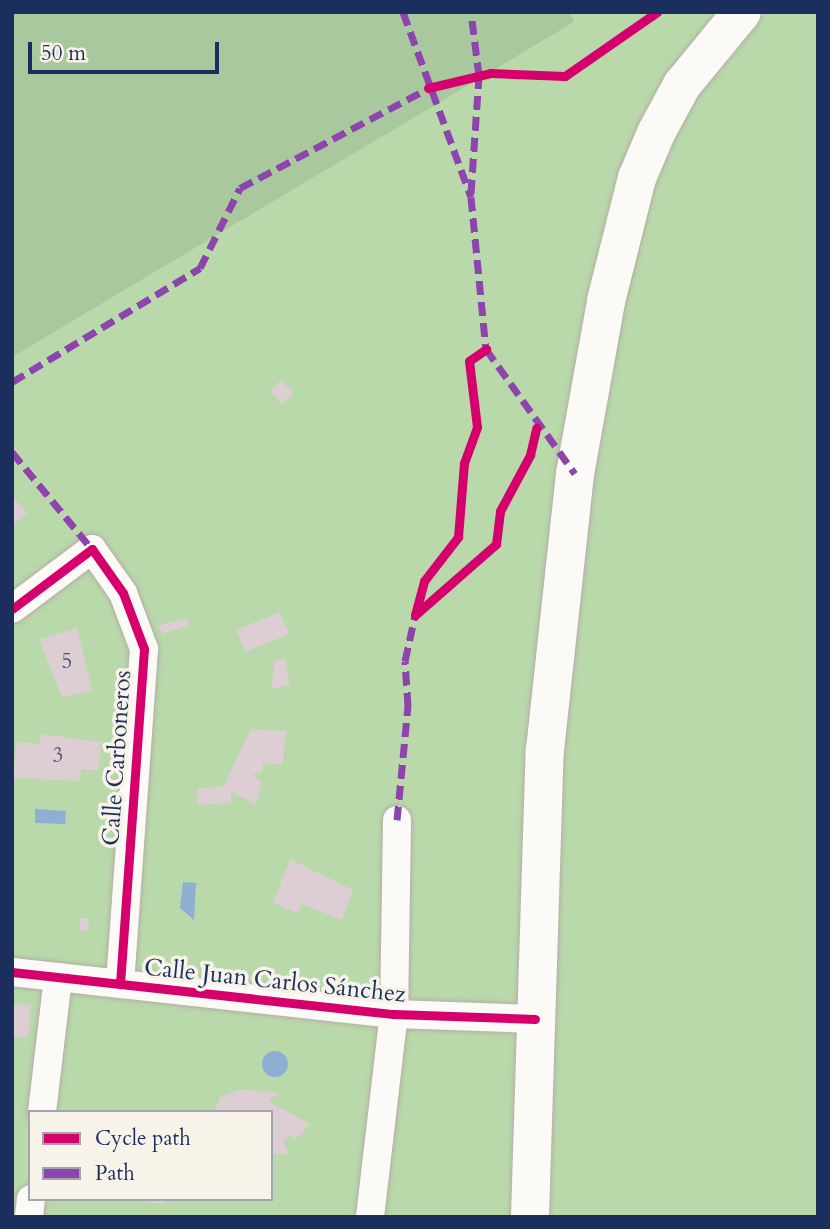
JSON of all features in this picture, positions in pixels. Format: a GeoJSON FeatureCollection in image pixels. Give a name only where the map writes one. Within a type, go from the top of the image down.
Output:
{"type":"FeatureCollection","features":[{"type":"Feature","properties":{"kind":"main road"},"geometry":{"type":"LineString","coordinates":[[530,1217],[545,750],[575,474],[606,301],[637,178],[656,133],[682,85],[742,12]]}},
{"type":"Feature","properties":{"kind":"street","name":"Calle Carboneros"},"geometry":{"type":"LineString","coordinates":[[12,608],[92,549],[122,593],[144,649],[120,984]]}},
{"type":"Feature","properties":{"kind":"street"},"geometry":{"type":"LineString","coordinates":[[370,1217],[394,1014],[397,820]]}},
{"type":"Feature","properties":{"kind":"street","name":"Calle Juan Carlos Sánchez"},"geometry":{"type":"LineString","coordinates":[[12,972],[394,1014],[535,1019]]}},
{"type":"Feature","properties":{"kind":"street"},"geometry":{"type":"LineString","coordinates":[[42,1110],[58,977]]}},
{"type":"Feature","properties":{"kind":"green space"},"geometry":{"type":"Polygon","coordinates":[[[12,12],[818,12],[818,1217],[12,1217],[12,12]]]}},
{"type":"Feature","properties":{"kind":"green space"},"geometry":{"type":"Polygon","coordinates":[[[12,12],[569,12],[574,22],[12,357],[12,12]]]}},
{"type":"Feature","properties":{"kind":"water"},"geometry":{"type":"Polygon","coordinates":[[[35,809],[66,811],[65,824],[35,823],[35,809]]]}},
{"type":"Feature","properties":{"kind":"water"},"geometry":{"type":"Polygon","coordinates":[[[183,882],[196,883],[194,920],[180,908],[183,882]]]}},
{"type":"Feature","properties":{"kind":"water"},"geometry":{"type":"Polygon","coordinates":[[[275,1051],[284,1055],[288,1064],[284,1073],[275,1077],[266,1073],[262,1064],[266,1055],[275,1051]]]}},
{"type":"Feature","properties":{"kind":"building"},"geometry":{"type":"Polygon","coordinates":[[[281,380],[294,394],[282,404],[270,391],[281,380]]]}},
{"type":"Feature","properties":{"kind":"building"},"geometry":{"type":"Polygon","coordinates":[[[12,496],[27,513],[12,525],[12,496]]]}},
{"type":"Feature","properties":{"kind":"building"},"geometry":{"type":"Polygon","coordinates":[[[280,612],[289,634],[245,652],[236,630],[280,612]]]}},
{"type":"Feature","properties":{"kind":"building"},"geometry":{"type":"Polygon","coordinates":[[[186,618],[189,625],[162,634],[159,626],[186,618]]]}},
{"type":"Feature","properties":{"kind":"building"},"geometry":{"type":"Polygon","coordinates":[[[77,628],[92,690],[62,698],[39,639],[77,628]]]}},
{"type":"Feature","properties":{"kind":"building"},"geometry":{"type":"Polygon","coordinates":[[[285,659],[290,685],[272,689],[274,661],[285,659]]]}},
{"type":"Feature","properties":{"kind":"building"},"geometry":{"type":"Polygon","coordinates":[[[251,729],[286,731],[282,765],[263,763],[262,772],[252,775],[262,782],[256,805],[231,791],[231,803],[197,805],[198,789],[224,786],[251,729]]]}},
{"type":"Feature","properties":{"kind":"building"},"geometry":{"type":"Polygon","coordinates":[[[41,734],[101,742],[99,770],[81,769],[80,781],[13,778],[17,742],[40,744],[41,734]]]}},
{"type":"Feature","properties":{"kind":"building"},"geometry":{"type":"Polygon","coordinates":[[[290,859],[353,890],[342,920],[301,904],[298,913],[273,903],[290,859]]]}},
{"type":"Feature","properties":{"kind":"building"},"geometry":{"type":"Polygon","coordinates":[[[80,918],[89,919],[88,931],[80,931],[80,918]]]}},
{"type":"Feature","properties":{"kind":"building"},"geometry":{"type":"Polygon","coordinates":[[[12,1004],[31,1005],[28,1038],[12,1036],[12,1004]]]}},
{"type":"Feature","properties":{"kind":"building"},"geometry":{"type":"Polygon","coordinates":[[[241,1089],[279,1094],[268,1101],[310,1124],[295,1139],[290,1134],[283,1142],[290,1155],[273,1153],[273,1110],[216,1110],[220,1097],[241,1089]]]}},
{"type":"Feature","properties":{"kind":"building"},"geometry":{"type":"Polygon","coordinates":[[[141,1201],[163,1201],[163,1204],[141,1201]]]}},
{"type":"Feature","properties":{"kind":"marked path"},"geometry":{"type":"LineString","coordinates":[[403,12],[471,197],[486,349],[575,474]]}},
{"type":"Feature","properties":{"kind":"marked path"},"geometry":{"type":"LineString","coordinates":[[471,12],[479,76],[471,193]]}},
{"type":"Feature","properties":{"kind":"marked path"},"geometry":{"type":"LineString","coordinates":[[12,382],[200,268],[240,188],[433,86]]}},
{"type":"Feature","properties":{"kind":"marked path"},"geometry":{"type":"LineString","coordinates":[[12,452],[92,549]]}},
{"type":"Feature","properties":{"kind":"marked path"},"geometry":{"type":"LineString","coordinates":[[397,820],[408,706],[405,661],[416,611]]}},
{"type":"Feature","properties":{"kind":"cycle path"},"geometry":{"type":"LineString","coordinates":[[428,88],[491,73],[565,76],[657,12]]}},
{"type":"Feature","properties":{"kind":"cycle path"},"geometry":{"type":"LineString","coordinates":[[415,615],[424,581],[458,537],[464,463],[477,427],[469,361],[486,349]]}},
{"type":"Feature","properties":{"kind":"cycle path"},"geometry":{"type":"LineString","coordinates":[[415,615],[496,544],[500,511],[530,455],[536,428]]}},
{"type":"Feature","properties":{"kind":"cycle path"},"geometry":{"type":"LineString","coordinates":[[12,609],[92,549],[123,593],[144,649],[120,984]]}},
{"type":"Feature","properties":{"kind":"cycle path"},"geometry":{"type":"LineString","coordinates":[[12,972],[394,1014],[535,1019]]}}]}
